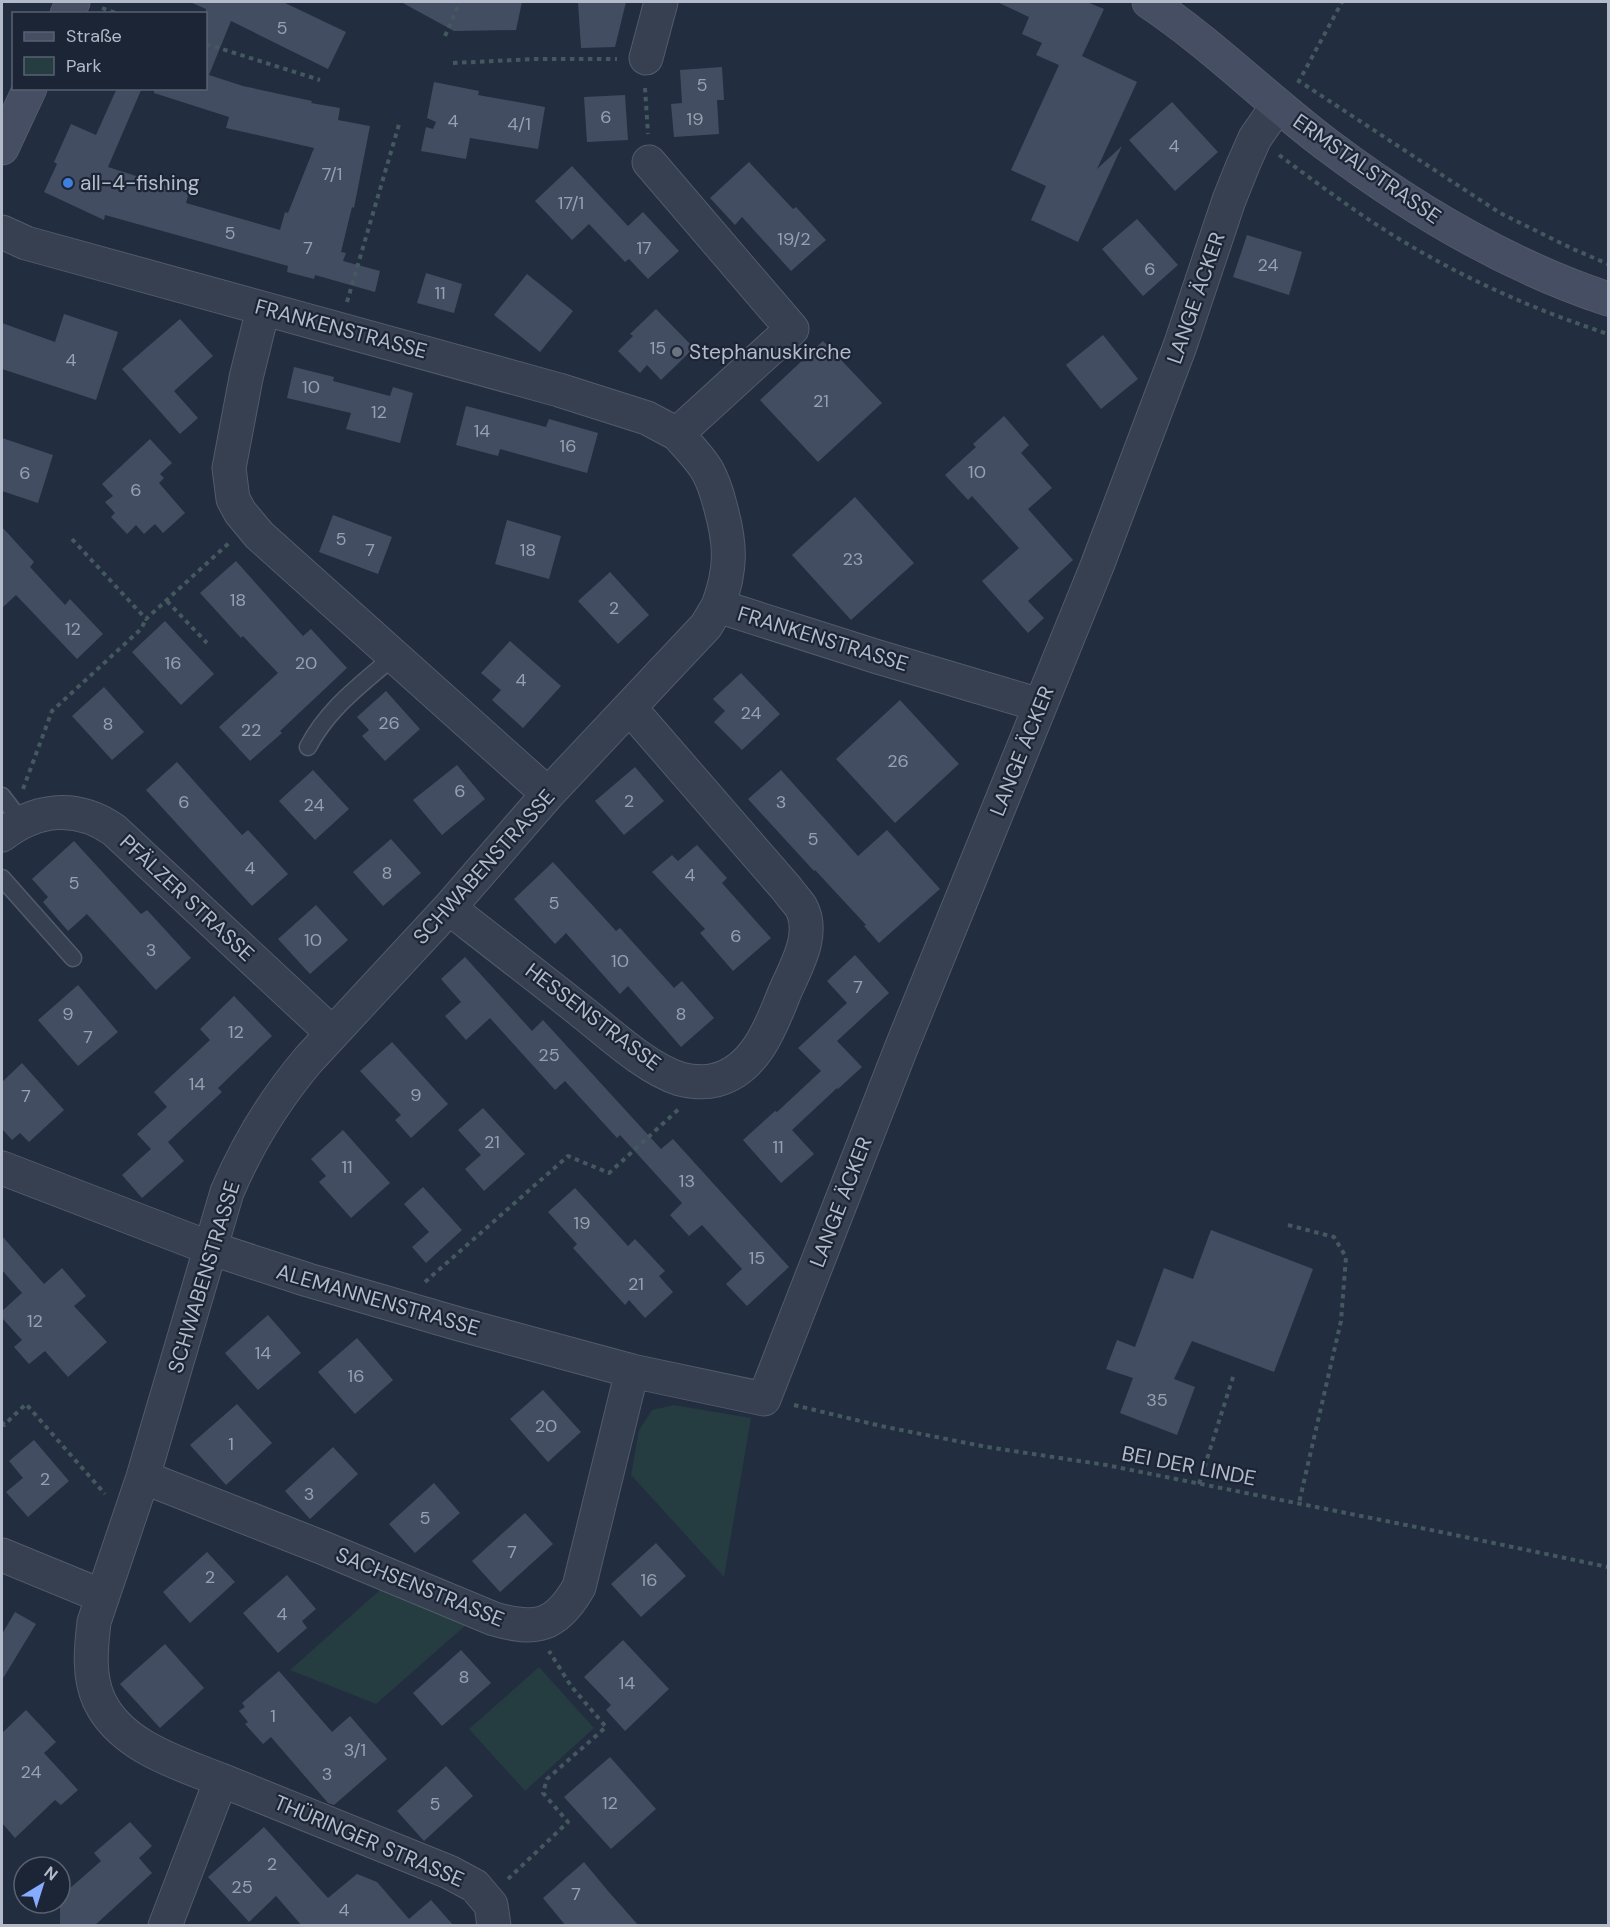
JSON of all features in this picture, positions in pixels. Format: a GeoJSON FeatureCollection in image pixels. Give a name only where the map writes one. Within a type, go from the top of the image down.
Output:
{"type":"FeatureCollection","features":[{"type":"Feature","properties":{"kind":"street"},"geometry":{"type":"LineString","coordinates":[[646,58],[661,2]]}},
{"type":"Feature","properties":{"kind":"street","name":"ERMSTALSTRASSE"},"geometry":{"type":"LineString","coordinates":[[1149,2],[1286,99],[1326,144],[1418,208],[1533,270],[1608,299]]}},
{"type":"Feature","properties":{"kind":"street"},"geometry":{"type":"LineString","coordinates":[[2,148],[29,90]]}},
{"type":"Feature","properties":{"kind":"street","name":"LANGE ÄCKER"},"geometry":{"type":"LineString","coordinates":[[764,1399],[902,1046],[1153,422],[1206,274],[1229,200],[1255,138],[1286,99]]}},
{"type":"Feature","properties":{"kind":"street"},"geometry":{"type":"LineString","coordinates":[[649,162],[792,328],[677,434]]}},
{"type":"Feature","properties":{"kind":"street","name":"FRANKENSTRASSE"},"geometry":{"type":"LineString","coordinates":[[2,232],[26,243],[340,328],[647,418],[677,434],[707,470],[713,484],[728,534],[730,553],[728,576],[718,606],[858,651],[1040,705]]}},
{"type":"Feature","properties":{"kind":"street"},"geometry":{"type":"LineString","coordinates":[[263,309],[246,378],[229,468],[233,499],[250,524],[548,794]]}},
{"type":"Feature","properties":{"kind":"street","name":"SCHWABENSTRASSE"},"geometry":{"type":"LineString","coordinates":[[221,1780],[167,1759],[123,1731],[108,1716],[98,1699],[91,1663],[94,1622],[143,1477],[227,1192],[262,1123],[289,1083],[332,1033],[449,908],[548,794],[706,626],[718,606]]}},
{"type":"Feature","properties":{"kind":"street"},"geometry":{"type":"LineString","coordinates":[[630,708],[787,889],[801,908],[806,922],[802,950],[767,1034],[746,1064],[734,1073],[710,1082]]}},
{"type":"Feature","properties":{"kind":"street","name":"PFÄLZER STRASSE"},"geometry":{"type":"LineString","coordinates":[[8,814],[38,816],[70,812],[84,814],[114,830],[332,1033]]}},
{"type":"Feature","properties":{"kind":"street","name":"HESSENSTRASSE"},"geometry":{"type":"LineString","coordinates":[[449,908],[661,1070],[680,1078],[710,1082]]}},
{"type":"Feature","properties":{"kind":"street","name":"ALEMANNENSTRASSE"},"geometry":{"type":"LineString","coordinates":[[2,1168],[210,1248],[397,1306],[632,1371],[764,1399]]}},
{"type":"Feature","properties":{"kind":"street"},"geometry":{"type":"LineString","coordinates":[[540,1624],[557,1615],[571,1601],[579,1587],[632,1371]]}},
{"type":"Feature","properties":{"kind":"street","name":"SACHSENSTRASSE"},"geometry":{"type":"LineString","coordinates":[[143,1477],[321,1547],[494,1619],[519,1626],[540,1624]]}},
{"type":"Feature","properties":{"kind":"street"},"geometry":{"type":"LineString","coordinates":[[2,1555],[102,1596]]}},
{"type":"Feature","properties":{"kind":"street"},"geometry":{"type":"LineString","coordinates":[[165,1926],[221,1780]]}},
{"type":"Feature","properties":{"kind":"street","name":"THÜRINGER STRASSE"},"geometry":{"type":"LineString","coordinates":[[221,1780],[449,1872],[475,1886],[492,1915]]}},
{"type":"Feature","properties":{"kind":"lane"},"geometry":{"type":"LineString","coordinates":[[308,747],[322,722],[332,711],[394,656]]}},
{"type":"Feature","properties":{"kind":"lane"},"geometry":{"type":"LineString","coordinates":[[2,878],[73,958]]}},
{"type":"Feature","properties":{"kind":"path"},"geometry":{"type":"LineString","coordinates":[[445,36],[460,2]]}},
{"type":"Feature","properties":{"kind":"path"},"geometry":{"type":"LineString","coordinates":[[1342,2],[1286,99],[1500,213],[1608,264]]}},
{"type":"Feature","properties":{"kind":"path"},"geometry":{"type":"LineString","coordinates":[[207,45],[320,80]]}},
{"type":"Feature","properties":{"kind":"path"},"geometry":{"type":"LineString","coordinates":[[453,63],[536,59],[646,58],[644,70],[649,162]]}},
{"type":"Feature","properties":{"kind":"path"},"geometry":{"type":"LineString","coordinates":[[340,328],[400,121]]}},
{"type":"Feature","properties":{"kind":"path"},"geometry":{"type":"LineString","coordinates":[[8,814],[22,792],[52,711],[141,629],[146,619],[250,524]]}},
{"type":"Feature","properties":{"kind":"path"},"geometry":{"type":"LineString","coordinates":[[72,539],[146,619]]}},
{"type":"Feature","properties":{"kind":"path"},"geometry":{"type":"LineString","coordinates":[[167,601],[207,643]]}},
{"type":"Feature","properties":{"kind":"path"},"geometry":{"type":"LineString","coordinates":[[397,1306],[568,1156],[609,1173],[710,1082]]}},
{"type":"Feature","properties":{"kind":"path"},"geometry":{"type":"LineString","coordinates":[[1288,1225],[1334,1236],[1346,1257],[1341,1321],[1299,1503]]}},
{"type":"Feature","properties":{"kind":"path"},"geometry":{"type":"LineString","coordinates":[[1199,1484],[1233,1374]]}},
{"type":"Feature","properties":{"kind":"path","name":"BEI DER LINDE"},"geometry":{"type":"LineString","coordinates":[[764,1399],[881,1426],[987,1447],[1106,1465],[1608,1568]]}},
{"type":"Feature","properties":{"kind":"path"},"geometry":{"type":"LineString","coordinates":[[2,1422],[4,1425],[26,1404],[129,1522]]}},
{"type":"Feature","properties":{"kind":"path"},"geometry":{"type":"LineString","coordinates":[[492,1915],[509,1878],[568,1822],[543,1793],[548,1779],[606,1727],[571,1686],[555,1662],[545,1642],[540,1624]]}},
{"type":"Feature","properties":{"kind":"green space"},"geometry":{"type":"Polygon","coordinates":[[[674,1405],[751,1418],[724,1577],[631,1475],[639,1430],[652,1410],[674,1405]]]}},
{"type":"Feature","properties":{"kind":"green space"},"geometry":{"type":"Polygon","coordinates":[[[381,1589],[466,1625],[376,1704],[290,1670],[381,1589]]]}},
{"type":"Feature","properties":{"kind":"green space"},"geometry":{"type":"Polygon","coordinates":[[[539,1667],[594,1728],[525,1791],[469,1729],[539,1667]]]}},
{"type":"Feature","properties":{"kind":"building"},"geometry":{"type":"Polygon","coordinates":[[[190,2],[283,2],[346,32],[328,69],[231,21],[209,75],[243,86],[340,108],[338,120],[370,126],[354,208],[352,207],[341,252],[346,253],[343,261],[380,271],[375,292],[315,275],[314,279],[287,272],[288,266],[105,215],[104,220],[44,192],[71,124],[96,135],[116,90],[141,90],[108,167],[189,193],[186,203],[280,230],[285,212],[288,213],[314,148],[226,128],[229,117],[154,93],[154,90],[207,90],[206,9],[190,2]]]}},
{"type":"Feature","properties":{"kind":"building"},"geometry":{"type":"Polygon","coordinates":[[[401,2],[522,2],[516,30],[454,31],[401,2]]]}},
{"type":"Feature","properties":{"kind":"building"},"geometry":{"type":"Polygon","coordinates":[[[578,2],[626,2],[615,47],[581,48],[578,2]]]}},
{"type":"Feature","properties":{"kind":"building"},"geometry":{"type":"Polygon","coordinates":[[[997,2],[1087,2],[1104,9],[1082,56],[1137,82],[1097,169],[1122,146],[1078,242],[1031,220],[1046,186],[1011,170],[1059,65],[1036,55],[1042,43],[1022,34],[1029,17],[997,2]]]}},
{"type":"Feature","properties":{"kind":"building"},"geometry":{"type":"Polygon","coordinates":[[[722,67],[724,100],[717,100],[719,134],[674,137],[671,104],[682,103],[680,70],[722,67]]]}},
{"type":"Feature","properties":{"kind":"building"},"geometry":{"type":"Polygon","coordinates":[[[434,82],[479,91],[478,95],[545,107],[538,149],[470,138],[466,159],[421,151],[426,127],[433,129],[436,122],[427,118],[434,82]]]}},
{"type":"Feature","properties":{"kind":"building"},"geometry":{"type":"Polygon","coordinates":[[[625,95],[628,140],[587,142],[584,97],[625,95]]]}},
{"type":"Feature","properties":{"kind":"building"},"geometry":{"type":"Polygon","coordinates":[[[1172,102],[1218,152],[1175,191],[1129,140],[1172,102]]]}},
{"type":"Feature","properties":{"kind":"building"},"geometry":{"type":"Polygon","coordinates":[[[749,162],[793,209],[796,207],[826,240],[791,271],[742,217],[735,225],[710,198],[749,162]]]}},
{"type":"Feature","properties":{"kind":"building"},"geometry":{"type":"Polygon","coordinates":[[[572,166],[628,226],[643,212],[679,251],[648,279],[629,259],[625,262],[589,224],[572,240],[535,201],[572,166]]]}},
{"type":"Feature","properties":{"kind":"building"},"geometry":{"type":"Polygon","coordinates":[[[1137,219],[1178,265],[1143,296],[1102,249],[1137,219]]]}},
{"type":"Feature","properties":{"kind":"building"},"geometry":{"type":"Polygon","coordinates":[[[1247,235],[1302,252],[1289,295],[1233,277],[1247,235]]]}},
{"type":"Feature","properties":{"kind":"building"},"geometry":{"type":"Polygon","coordinates":[[[426,273],[462,284],[454,313],[417,303],[426,273]]]}},
{"type":"Feature","properties":{"kind":"building"},"geometry":{"type":"Polygon","coordinates":[[[527,274],[573,311],[540,352],[494,315],[527,274]]]}},
{"type":"Feature","properties":{"kind":"building"},"geometry":{"type":"Polygon","coordinates":[[[656,309],[694,348],[661,380],[647,365],[640,373],[618,351],[633,336],[630,334],[656,309]]]}},
{"type":"Feature","properties":{"kind":"building"},"geometry":{"type":"Polygon","coordinates":[[[64,314],[118,332],[96,400],[2,369],[2,323],[55,342],[64,314]]]}},
{"type":"Feature","properties":{"kind":"building"},"geometry":{"type":"Polygon","coordinates":[[[180,319],[213,356],[174,391],[198,418],[180,434],[122,369],[180,319]]]}},
{"type":"Feature","properties":{"kind":"building"},"geometry":{"type":"Polygon","coordinates":[[[1103,335],[1138,379],[1101,409],[1066,365],[1103,335]]]}},
{"type":"Feature","properties":{"kind":"building"},"geometry":{"type":"Polygon","coordinates":[[[823,341],[882,403],[818,462],[760,400],[823,341]]]}},
{"type":"Feature","properties":{"kind":"building"},"geometry":{"type":"Polygon","coordinates":[[[294,367],[334,377],[333,381],[390,396],[393,387],[413,393],[400,443],[346,429],[351,413],[287,398],[294,367]]]}},
{"type":"Feature","properties":{"kind":"building"},"geometry":{"type":"Polygon","coordinates":[[[466,406],[546,427],[549,419],[598,433],[587,473],[500,449],[498,456],[456,445],[466,406]]]}},
{"type":"Feature","properties":{"kind":"building"},"geometry":{"type":"Polygon","coordinates":[[[1004,416],[1029,445],[1021,453],[1052,488],[1028,509],[1073,560],[1028,601],[1044,618],[1028,633],[982,581],[1019,548],[972,496],[968,500],[945,475],[976,447],[973,444],[1004,416]]]}},
{"type":"Feature","properties":{"kind":"building"},"geometry":{"type":"Polygon","coordinates":[[[2,438],[53,455],[38,503],[2,491],[2,438]]]}},
{"type":"Feature","properties":{"kind":"building"},"geometry":{"type":"Polygon","coordinates":[[[150,439],[172,463],[160,474],[164,478],[159,483],[185,513],[163,533],[155,524],[144,534],[136,525],[127,534],[111,517],[115,513],[105,502],[113,496],[102,484],[150,439]]]}},
{"type":"Feature","properties":{"kind":"building"},"geometry":{"type":"Polygon","coordinates":[[[855,497],[914,563],[851,620],[792,555],[855,497]]]}},
{"type":"Feature","properties":{"kind":"building"},"geometry":{"type":"Polygon","coordinates":[[[333,515],[392,537],[378,574],[319,552],[333,515]]]}},
{"type":"Feature","properties":{"kind":"building"},"geometry":{"type":"Polygon","coordinates":[[[507,520],[561,536],[549,579],[495,564],[507,520]]]}},
{"type":"Feature","properties":{"kind":"building"},"geometry":{"type":"Polygon","coordinates":[[[2,527],[34,562],[30,567],[65,605],[70,599],[103,634],[77,659],[16,595],[2,608],[2,527]]]}},
{"type":"Feature","properties":{"kind":"building"},"geometry":{"type":"Polygon","coordinates":[[[236,561],[303,636],[311,629],[347,668],[280,731],[282,733],[250,761],[219,727],[278,673],[243,636],[241,638],[200,593],[236,561]]]}},
{"type":"Feature","properties":{"kind":"building"},"geometry":{"type":"Polygon","coordinates":[[[610,572],[649,615],[618,644],[578,601],[610,572]]]}},
{"type":"Feature","properties":{"kind":"building"},"geometry":{"type":"Polygon","coordinates":[[[165,621],[214,674],[181,705],[132,652],[165,621]]]}},
{"type":"Feature","properties":{"kind":"building"},"geometry":{"type":"Polygon","coordinates":[[[510,641],[561,686],[523,728],[492,700],[501,690],[481,673],[510,641]]]}},
{"type":"Feature","properties":{"kind":"building"},"geometry":{"type":"Polygon","coordinates":[[[741,673],[780,714],[742,750],[714,722],[725,711],[713,699],[741,673]]]}},
{"type":"Feature","properties":{"kind":"building"},"geometry":{"type":"Polygon","coordinates":[[[104,687],[144,732],[112,760],[72,716],[104,687]]]}},
{"type":"Feature","properties":{"kind":"building"},"geometry":{"type":"Polygon","coordinates":[[[386,691],[420,729],[385,761],[362,736],[369,730],[357,717],[386,691]]]}},
{"type":"Feature","properties":{"kind":"building"},"geometry":{"type":"Polygon","coordinates":[[[900,700],[959,764],[895,823],[836,759],[900,700]]]}},
{"type":"Feature","properties":{"kind":"building"},"geometry":{"type":"Polygon","coordinates":[[[177,762],[242,835],[248,830],[288,874],[252,906],[146,790],[177,762]]]}},
{"type":"Feature","properties":{"kind":"building"},"geometry":{"type":"Polygon","coordinates":[[[457,765],[485,799],[442,835],[413,800],[457,765]]]}},
{"type":"Feature","properties":{"kind":"building"},"geometry":{"type":"Polygon","coordinates":[[[635,767],[664,801],[624,835],[595,801],[635,767]]]}},
{"type":"Feature","properties":{"kind":"building"},"geometry":{"type":"Polygon","coordinates":[[[313,770],[349,809],[315,840],[279,801],[313,770]]]}},
{"type":"Feature","properties":{"kind":"building"},"geometry":{"type":"Polygon","coordinates":[[[781,770],[858,856],[887,830],[940,889],[879,943],[864,926],[866,925],[748,799],[781,770]]]}},
{"type":"Feature","properties":{"kind":"building"},"geometry":{"type":"Polygon","coordinates":[[[391,839],[421,873],[383,906],[353,872],[391,839]]]}},
{"type":"Feature","properties":{"kind":"building"},"geometry":{"type":"Polygon","coordinates":[[[74,841],[141,914],[147,910],[191,958],[156,990],[87,914],[68,931],[43,902],[48,897],[32,879],[74,841]]]}},
{"type":"Feature","properties":{"kind":"building"},"geometry":{"type":"Polygon","coordinates":[[[697,845],[727,878],[722,883],[771,938],[733,971],[700,933],[705,929],[652,872],[672,855],[678,861],[697,845]]]}},
{"type":"Feature","properties":{"kind":"building"},"geometry":{"type":"Polygon","coordinates":[[[553,862],[616,931],[620,928],[674,988],[682,981],[714,1018],[681,1047],[628,986],[620,994],[566,933],[555,944],[514,899],[553,862]]]}},
{"type":"Feature","properties":{"kind":"building"},"geometry":{"type":"Polygon","coordinates":[[[316,905],[348,940],[310,974],[278,939],[316,905]]]}},
{"type":"Feature","properties":{"kind":"building"},"geometry":{"type":"Polygon","coordinates":[[[855,955],[889,993],[837,1041],[862,1067],[792,1130],[814,1154],[781,1183],[743,1140],[821,1071],[798,1048],[847,1003],[827,981],[855,955]]]}},
{"type":"Feature","properties":{"kind":"building"},"geometry":{"type":"Polygon","coordinates":[[[465,957],[532,1031],[543,1020],[661,1149],[673,1139],[789,1267],[747,1306],[726,1284],[742,1269],[702,1225],[689,1236],[670,1215],[682,1203],[620,1135],[617,1138],[565,1081],[555,1090],[490,1018],[466,1040],[445,1016],[461,1002],[441,979],[465,957]]]}},
{"type":"Feature","properties":{"kind":"building"},"geometry":{"type":"Polygon","coordinates":[[[78,985],[118,1032],[78,1066],[38,1020],[78,985]]]}},
{"type":"Feature","properties":{"kind":"building"},"geometry":{"type":"Polygon","coordinates":[[[234,996],[272,1036],[218,1088],[222,1092],[168,1142],[184,1161],[142,1198],[122,1175],[151,1149],[137,1134],[167,1107],[154,1092],[210,1040],[200,1029],[234,996]]]}},
{"type":"Feature","properties":{"kind":"building"},"geometry":{"type":"Polygon","coordinates":[[[392,1042],[448,1104],[411,1138],[395,1120],[401,1115],[360,1071],[392,1042]]]}},
{"type":"Feature","properties":{"kind":"building"},"geometry":{"type":"Polygon","coordinates":[[[22,1063],[64,1110],[29,1142],[20,1133],[12,1140],[2,1129],[2,1082],[22,1063]]]}},
{"type":"Feature","properties":{"kind":"building"},"geometry":{"type":"Polygon","coordinates":[[[483,1108],[525,1154],[484,1191],[465,1169],[481,1155],[458,1130],[483,1108]]]}},
{"type":"Feature","properties":{"kind":"building"},"geometry":{"type":"Polygon","coordinates":[[[343,1130],[390,1183],[351,1218],[319,1182],[326,1176],[311,1159],[343,1130]]]}},
{"type":"Feature","properties":{"kind":"building"},"geometry":{"type":"Polygon","coordinates":[[[423,1187],[462,1230],[426,1263],[412,1247],[429,1232],[404,1204],[423,1187]]]}},
{"type":"Feature","properties":{"kind":"building"},"geometry":{"type":"Polygon","coordinates":[[[575,1188],[628,1246],[635,1239],[665,1271],[659,1276],[673,1292],[645,1318],[629,1300],[625,1305],[573,1248],[577,1244],[548,1212],[575,1188]]]}},
{"type":"Feature","properties":{"kind":"building"},"geometry":{"type":"Polygon","coordinates":[[[1211,1230],[1313,1269],[1274,1372],[1192,1341],[1174,1379],[1195,1387],[1177,1435],[1120,1413],[1133,1378],[1106,1369],[1117,1340],[1135,1347],[1164,1268],[1193,1279],[1211,1230]]]}},
{"type":"Feature","properties":{"kind":"building"},"geometry":{"type":"Polygon","coordinates":[[[2,1236],[44,1284],[62,1268],[86,1296],[74,1306],[107,1342],[68,1377],[45,1351],[29,1364],[14,1347],[22,1340],[2,1318],[2,1311],[22,1293],[2,1270],[2,1236]]]}},
{"type":"Feature","properties":{"kind":"building"},"geometry":{"type":"Polygon","coordinates":[[[268,1315],[301,1353],[258,1390],[225,1353],[268,1315]]]}},
{"type":"Feature","properties":{"kind":"building"},"geometry":{"type":"Polygon","coordinates":[[[357,1338],[393,1380],[355,1414],[318,1372],[357,1338]]]}},
{"type":"Feature","properties":{"kind":"building"},"geometry":{"type":"Polygon","coordinates":[[[543,1390],[581,1432],[548,1462],[510,1419],[543,1390]]]}},
{"type":"Feature","properties":{"kind":"building"},"geometry":{"type":"Polygon","coordinates":[[[237,1404],[272,1443],[226,1485],[190,1445],[237,1404]]]}},
{"type":"Feature","properties":{"kind":"building"},"geometry":{"type":"Polygon","coordinates":[[[34,1440],[69,1481],[28,1517],[6,1492],[23,1478],[9,1461],[34,1440]]]}},
{"type":"Feature","properties":{"kind":"building"},"geometry":{"type":"Polygon","coordinates":[[[333,1447],[358,1474],[310,1519],[285,1491],[333,1447]]]}},
{"type":"Feature","properties":{"kind":"building"},"geometry":{"type":"Polygon","coordinates":[[[434,1483],[460,1513],[415,1553],[389,1524],[434,1483]]]}},
{"type":"Feature","properties":{"kind":"building"},"geometry":{"type":"Polygon","coordinates":[[[525,1513],[553,1544],[500,1592],[472,1561],[525,1513]]]}},
{"type":"Feature","properties":{"kind":"building"},"geometry":{"type":"Polygon","coordinates":[[[656,1543],[686,1576],[641,1617],[611,1584],[656,1543]]]}},
{"type":"Feature","properties":{"kind":"building"},"geometry":{"type":"Polygon","coordinates":[[[207,1552],[235,1582],[190,1623],[163,1592],[207,1552]]]}},
{"type":"Feature","properties":{"kind":"building"},"geometry":{"type":"Polygon","coordinates":[[[287,1575],[316,1609],[302,1621],[307,1628],[278,1653],[243,1613],[287,1575]]]}},
{"type":"Feature","properties":{"kind":"building"},"geometry":{"type":"Polygon","coordinates":[[[15,1612],[36,1624],[2,1680],[2,1634],[15,1612]]]}},
{"type":"Feature","properties":{"kind":"building"},"geometry":{"type":"Polygon","coordinates":[[[623,1640],[669,1689],[625,1731],[606,1710],[611,1705],[584,1677],[623,1640]]]}},
{"type":"Feature","properties":{"kind":"building"},"geometry":{"type":"Polygon","coordinates":[[[165,1644],[204,1688],[160,1728],[120,1684],[165,1644]]]}},
{"type":"Feature","properties":{"kind":"building"},"geometry":{"type":"Polygon","coordinates":[[[461,1650],[491,1683],[442,1726],[413,1693],[461,1650]]]}},
{"type":"Feature","properties":{"kind":"building"},"geometry":{"type":"Polygon","coordinates":[[[279,1671],[332,1732],[350,1716],[387,1759],[334,1805],[328,1803],[271,1737],[263,1744],[245,1724],[248,1722],[239,1711],[245,1707],[242,1703],[279,1671]]]}},
{"type":"Feature","properties":{"kind":"building"},"geometry":{"type":"Polygon","coordinates":[[[26,1710],[56,1742],[44,1753],[78,1790],[61,1805],[55,1800],[15,1838],[2,1823],[2,1733],[26,1710]]]}},
{"type":"Feature","properties":{"kind":"building"},"geometry":{"type":"Polygon","coordinates":[[[610,1757],[656,1809],[611,1849],[564,1797],[610,1757]]]}},
{"type":"Feature","properties":{"kind":"building"},"geometry":{"type":"Polygon","coordinates":[[[446,1766],[473,1796],[424,1841],[397,1811],[446,1766]]]}},
{"type":"Feature","properties":{"kind":"building"},"geometry":{"type":"Polygon","coordinates":[[[130,1822],[152,1846],[139,1858],[152,1873],[94,1926],[60,1926],[60,1915],[72,1915],[72,1886],[101,1861],[94,1853],[130,1822]]]}},
{"type":"Feature","properties":{"kind":"building"},"geometry":{"type":"Polygon","coordinates":[[[264,1827],[328,1898],[357,1874],[377,1882],[409,1919],[431,1900],[454,1926],[302,1926],[276,1896],[249,1922],[208,1877],[264,1827]]]}},
{"type":"Feature","properties":{"kind":"building"},"geometry":{"type":"Polygon","coordinates":[[[584,1862],[639,1926],[566,1926],[543,1898],[584,1862]]]}},
{"type":"Feature","properties":{"kind":"place","name":"all-4-fishing"},"geometry":{"type":"Point","coordinates":[68,183]}},
{"type":"Feature","properties":{"kind":"place","name":"Stephanuskirche"},"geometry":{"type":"Point","coordinates":[677,352]}}]}
